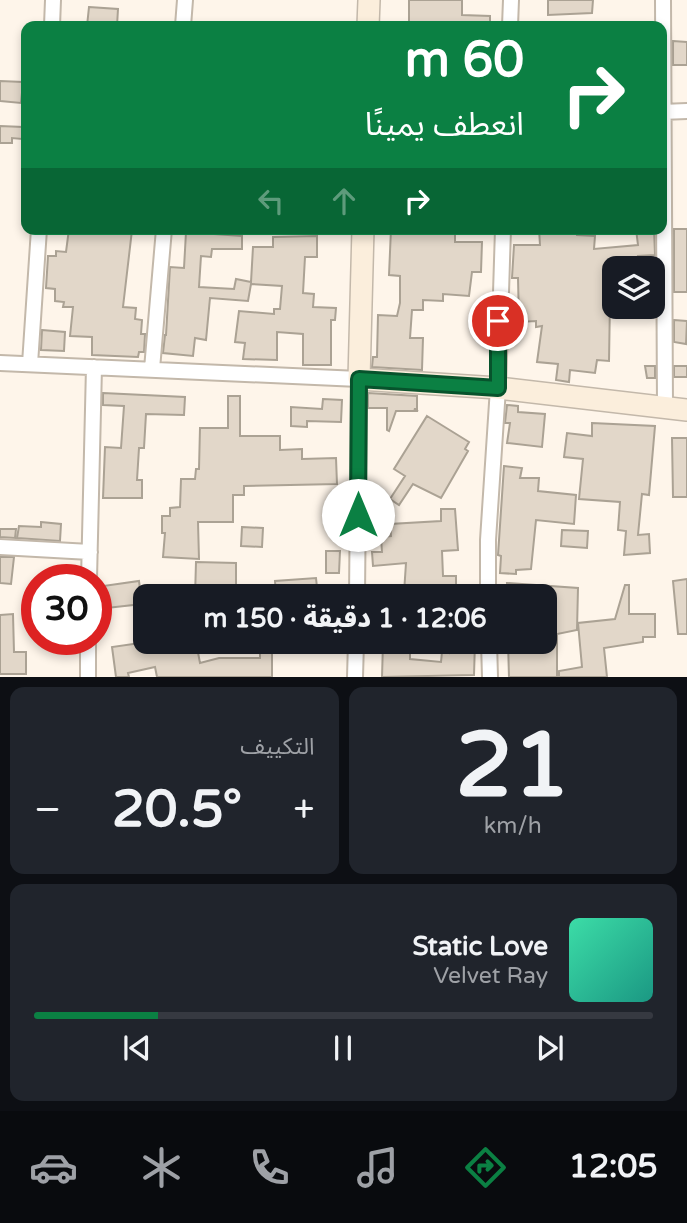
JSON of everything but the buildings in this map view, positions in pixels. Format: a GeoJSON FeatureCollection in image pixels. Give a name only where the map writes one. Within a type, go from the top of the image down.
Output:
{"type":"FeatureCollection","features":[{"type":"Feature","properties":{"kind":"street"},"geometry":{"type":"LineString","coordinates":[[52,21],[53,0]]}},
{"type":"Feature","properties":{"kind":"street"},"geometry":{"type":"LineString","coordinates":[[183,21],[185,0]]}},
{"type":"Feature","properties":{"kind":"street"},"geometry":{"type":"LineString","coordinates":[[368,21],[369,0]]}},
{"type":"Feature","properties":{"kind":"street"},"geometry":{"type":"LineString","coordinates":[[510,21],[511,0]]}},
{"type":"Feature","properties":{"kind":"street"},"geometry":{"type":"LineString","coordinates":[[663,0],[663,21]]}},
{"type":"Feature","properties":{"kind":"street"},"geometry":{"type":"LineString","coordinates":[[667,112],[687,111]]}},
{"type":"Feature","properties":{"kind":"street"},"geometry":{"type":"LineString","coordinates":[[30,364],[39,235]]}},
{"type":"Feature","properties":{"kind":"street"},"geometry":{"type":"LineString","coordinates":[[152,369],[163,235]]}},
{"type":"Feature","properties":{"kind":"street"},"geometry":{"type":"LineString","coordinates":[[357,584],[363,235]]}},
{"type":"Feature","properties":{"kind":"street"},"geometry":{"type":"LineString","coordinates":[[488,584],[503,235]]}},
{"type":"Feature","properties":{"kind":"street"},"geometry":{"type":"LineString","coordinates":[[663,235],[665,407]]}},
{"type":"Feature","properties":{"kind":"street"},"geometry":{"type":"LineString","coordinates":[[0,363],[498,388],[687,410]]}},
{"type":"Feature","properties":{"kind":"street"},"geometry":{"type":"LineString","coordinates":[[90,564],[94,367]]}},
{"type":"Feature","properties":{"kind":"street"},"geometry":{"type":"LineString","coordinates":[[0,547],[90,552]]}},
{"type":"Feature","properties":{"kind":"street"},"geometry":{"type":"LineString","coordinates":[[355,677],[356,654]]}},
{"type":"Feature","properties":{"kind":"street"},"geometry":{"type":"LineString","coordinates":[[489,654],[490,677]]}},
{"type":"Feature","properties":{"kind":"street"},"geometry":{"type":"LineString","coordinates":[[88,655],[88,677]]}},
{"type":"Feature","properties":{"kind":"route"},"geometry":{"type":"LineString","coordinates":[[358,515],[359,379],[498,388],[498,321]]}}]}
